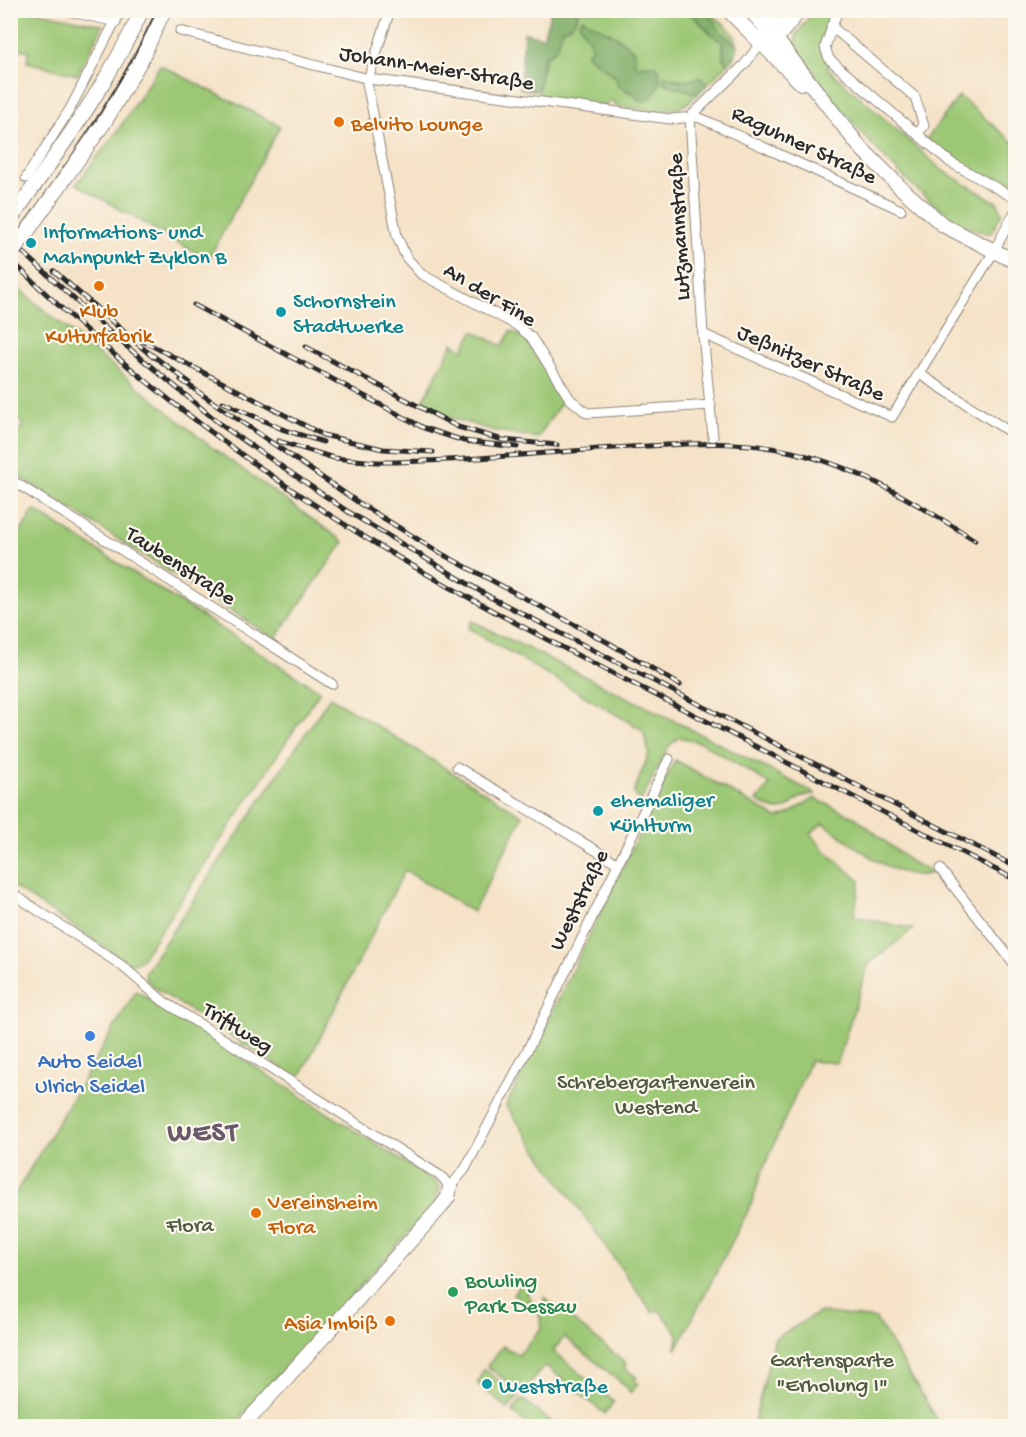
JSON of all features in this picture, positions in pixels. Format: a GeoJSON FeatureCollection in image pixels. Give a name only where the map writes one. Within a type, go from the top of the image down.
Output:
{"type":"FeatureCollection","features":[{"type":"Feature","properties":{"kind":"main road"},"geometry":{"type":"LineString","coordinates":[[10,220],[88,109],[125,46],[142,10]]}},
{"type":"Feature","properties":{"kind":"main road"},"geometry":{"type":"LineString","coordinates":[[10,256],[104,123],[141,60],[164,10]]}},
{"type":"Feature","properties":{"kind":"main road","name":"Raguhner Straße"},"geometry":{"type":"LineString","coordinates":[[728,10],[824,105]]}},
{"type":"Feature","properties":{"kind":"main road","name":"Raguhner Straße"},"geometry":{"type":"LineString","coordinates":[[750,10],[771,34],[824,105],[873,162],[933,218],[1016,262]]}},
{"type":"Feature","properties":{"kind":"main road"},"geometry":{"type":"LineString","coordinates":[[771,34],[781,10]]}},
{"type":"Feature","properties":{"kind":"main road"},"geometry":{"type":"LineString","coordinates":[[761,43],[800,10]]}},
{"type":"Feature","properties":{"kind":"main road","name":"Weststraße"},"geometry":{"type":"LineString","coordinates":[[243,1426],[440,1208],[448,1197],[450,1187]]}},
{"type":"Feature","properties":{"kind":"street"},"geometry":{"type":"LineString","coordinates":[[63,10],[116,22]]}},
{"type":"Feature","properties":{"kind":"street"},"geometry":{"type":"LineString","coordinates":[[26,178],[70,109],[121,10]]}},
{"type":"Feature","properties":{"kind":"street"},"geometry":{"type":"LineString","coordinates":[[369,79],[390,10]]}},
{"type":"Feature","properties":{"kind":"street"},"geometry":{"type":"LineString","coordinates":[[838,10],[825,47],[829,59],[950,162],[1016,199]]}},
{"type":"Feature","properties":{"kind":"street"},"geometry":{"type":"LineString","coordinates":[[831,26],[915,97],[924,126],[917,134]]}},
{"type":"Feature","properties":{"kind":"street","name":"Johann-Meier-Straße"},"geometry":{"type":"LineString","coordinates":[[180,31],[369,79],[670,119],[690,117]]}},
{"type":"Feature","properties":{"kind":"street"},"geometry":{"type":"LineString","coordinates":[[690,117],[745,63],[761,43]]}},
{"type":"Feature","properties":{"kind":"street","name":"An der Fine"},"geometry":{"type":"LineString","coordinates":[[369,79],[367,83],[397,236],[406,257],[420,274],[516,325],[531,337],[570,399],[587,413],[711,405]]}},
{"type":"Feature","properties":{"kind":"street","name":"Raguhner Straße"},"geometry":{"type":"LineString","coordinates":[[690,117],[706,120],[901,210]]}},
{"type":"Feature","properties":{"kind":"street","name":"Lutzmannstraße"},"geometry":{"type":"LineString","coordinates":[[690,117],[703,334],[714,437]]}},
{"type":"Feature","properties":{"kind":"street","name":"Jeßnitzer Straße"},"geometry":{"type":"LineString","coordinates":[[703,334],[892,417],[1016,210]]}},
{"type":"Feature","properties":{"kind":"street"},"geometry":{"type":"LineString","coordinates":[[918,373],[1016,436]]}},
{"type":"Feature","properties":{"kind":"street","name":"Taubenstraße"},"geometry":{"type":"LineString","coordinates":[[10,479],[332,684]]}},
{"type":"Feature","properties":{"kind":"street","name":"Weststraße"},"geometry":{"type":"LineString","coordinates":[[450,1187],[465,1169],[528,1049],[669,759]]}},
{"type":"Feature","properties":{"kind":"street"},"geometry":{"type":"LineString","coordinates":[[457,767],[617,863]]}},
{"type":"Feature","properties":{"kind":"street"},"geometry":{"type":"LineString","coordinates":[[940,869],[1016,966]]}},
{"type":"Feature","properties":{"kind":"street","name":"Triftweg"},"geometry":{"type":"LineString","coordinates":[[10,892],[121,965],[163,1001],[442,1177],[450,1187]]}},
{"type":"Feature","properties":{"kind":"green space"},"geometry":{"type":"Polygon","coordinates":[[[10,11],[34,11],[103,25],[77,75],[27,62],[29,51],[11,47],[10,11]]]}},
{"type":"Feature","properties":{"kind":"green space"},"geometry":{"type":"Polygon","coordinates":[[[551,11],[578,11],[574,22],[563,29],[556,49],[544,57],[538,91],[520,89],[524,33],[543,37],[551,11]]]}},
{"type":"Feature","properties":{"kind":"green space"},"geometry":{"type":"Polygon","coordinates":[[[578,11],[688,11],[723,42],[723,58],[728,64],[709,83],[670,77],[679,87],[698,94],[684,106],[676,109],[666,108],[664,112],[615,106],[615,102],[609,100],[608,106],[545,99],[538,91],[545,57],[550,54],[563,29],[577,18],[578,11]],[[583,18],[593,49],[592,57],[616,78],[626,92],[633,93],[658,87],[658,79],[646,65],[634,66],[632,55],[622,41],[583,18]]]}},
{"type":"Feature","properties":{"kind":"green space"},"geometry":{"type":"Polygon","coordinates":[[[688,11],[701,11],[714,20],[721,33],[738,46],[735,57],[728,64],[723,58],[723,42],[688,11]]]}},
{"type":"Feature","properties":{"kind":"green space"},"geometry":{"type":"Polygon","coordinates":[[[701,11],[708,11],[726,26],[734,35],[738,46],[724,33],[721,34],[714,20],[701,11]]]}},
{"type":"Feature","properties":{"kind":"green space"},"geometry":{"type":"Polygon","coordinates":[[[814,11],[833,11],[822,37],[825,57],[830,64],[827,68],[943,171],[998,203],[1002,213],[991,233],[969,227],[913,186],[854,124],[828,92],[796,44],[796,35],[814,11]]]}},
{"type":"Feature","properties":{"kind":"green space"},"geometry":{"type":"Polygon","coordinates":[[[583,18],[630,47],[635,53],[635,66],[654,65],[659,69],[659,85],[653,95],[639,101],[633,93],[618,86],[616,77],[588,56],[587,52],[592,48],[579,22],[583,18]]]}},
{"type":"Feature","properties":{"kind":"green space"},"geometry":{"type":"Polygon","coordinates":[[[160,65],[280,126],[208,260],[76,184],[119,129],[160,65]]]}},
{"type":"Feature","properties":{"kind":"green space"},"geometry":{"type":"Polygon","coordinates":[[[665,76],[680,81],[700,78],[709,83],[698,94],[666,84],[663,81],[665,76]]]}},
{"type":"Feature","properties":{"kind":"green space"},"geometry":{"type":"Polygon","coordinates":[[[959,96],[1015,144],[1015,184],[1008,192],[926,140],[959,96]]]}},
{"type":"Feature","properties":{"kind":"green space"},"geometry":{"type":"Polygon","coordinates":[[[10,282],[210,446],[344,542],[275,639],[11,471],[11,446],[23,424],[11,415],[10,282]]]}},
{"type":"Feature","properties":{"kind":"green space"},"geometry":{"type":"Polygon","coordinates":[[[473,331],[502,346],[511,331],[524,338],[564,398],[538,438],[491,430],[449,417],[423,401],[453,343],[463,350],[473,331]]]}},
{"type":"Feature","properties":{"kind":"green space"},"geometry":{"type":"Polygon","coordinates":[[[34,510],[320,691],[141,960],[134,963],[127,962],[11,885],[11,548],[34,510]]]}},
{"type":"Feature","properties":{"kind":"green space"},"geometry":{"type":"Polygon","coordinates":[[[472,621],[679,723],[816,794],[799,798],[784,809],[769,808],[757,801],[770,784],[702,743],[679,737],[668,747],[640,803],[634,792],[649,753],[643,730],[468,628],[472,621]]]}},
{"type":"Feature","properties":{"kind":"green space"},"geometry":{"type":"Polygon","coordinates":[[[330,697],[523,816],[473,912],[405,870],[299,1079],[153,987],[146,979],[145,972],[330,697]]]}},
{"type":"Feature","properties":{"kind":"green space","name":"Schrebergartenverein Westend"},"geometry":{"type":"Polygon","coordinates":[[[675,760],[777,818],[787,815],[814,798],[856,818],[911,862],[933,872],[920,875],[906,874],[891,868],[861,851],[823,823],[811,833],[822,848],[860,881],[854,916],[913,929],[868,965],[837,1063],[810,1061],[761,1174],[751,1205],[676,1350],[678,1334],[659,1310],[652,1312],[506,1106],[675,760]]]}},
{"type":"Feature","properties":{"kind":"green space","name":"Flora"},"geometry":{"type":"Polygon","coordinates":[[[136,991],[436,1182],[440,1188],[434,1205],[232,1426],[11,1426],[11,1201],[136,991]]]}},
{"type":"Feature","properties":{"kind":"green space"},"geometry":{"type":"Polygon","coordinates":[[[523,1283],[534,1306],[544,1311],[544,1297],[626,1363],[624,1368],[637,1377],[634,1380],[638,1384],[630,1393],[626,1386],[564,1337],[553,1351],[614,1401],[605,1414],[545,1365],[522,1393],[487,1366],[503,1346],[519,1355],[542,1328],[540,1316],[513,1294],[523,1283]]]}},
{"type":"Feature","properties":{"kind":"green space","name":"Gartensparte \"Erholung I\""},"geometry":{"type":"Polygon","coordinates":[[[820,1312],[876,1319],[941,1426],[753,1426],[775,1338],[820,1312]]]}},
{"type":"Feature","properties":{"kind":"green space"},"geometry":{"type":"Polygon","coordinates":[[[484,1369],[518,1397],[508,1409],[477,1383],[484,1369]]]}},
{"type":"Feature","properties":{"kind":"green space"},"geometry":{"type":"Polygon","coordinates":[[[522,1399],[557,1426],[530,1426],[512,1412],[522,1399]]]}},
{"type":"Feature","properties":{"kind":"tram line"},"geometry":{"type":"LineString","coordinates":[[10,243],[108,101],[157,10]]}},
{"type":"Feature","properties":{"kind":"railway"},"geometry":{"type":"LineString","coordinates":[[10,240],[113,335],[224,427],[347,511],[490,597],[1016,867]]}},
{"type":"Feature","properties":{"kind":"railway"},"geometry":{"type":"LineString","coordinates":[[10,259],[103,345],[152,386],[254,463],[359,534],[512,621],[1016,880]]}},
{"type":"Feature","properties":{"kind":"railway"},"geometry":{"type":"LineString","coordinates":[[54,271],[153,357]]}},
{"type":"Feature","properties":{"kind":"railway"},"geometry":{"type":"LineString","coordinates":[[194,305],[424,428],[464,441],[517,447]]}},
{"type":"Feature","properties":{"kind":"railway"},"geometry":{"type":"LineString","coordinates":[[145,342],[323,435],[383,449],[433,452]]}},
{"type":"Feature","properties":{"kind":"railway"},"geometry":{"type":"LineString","coordinates":[[306,347],[458,427],[503,440],[557,445]]}},
{"type":"Feature","properties":{"kind":"railway"},"geometry":{"type":"LineString","coordinates":[[148,352],[189,382]]}},
{"type":"Feature","properties":{"kind":"railway"},"geometry":{"type":"LineString","coordinates":[[181,380],[359,503],[440,553],[609,643],[680,685]]}},
{"type":"Feature","properties":{"kind":"railway"},"geometry":{"type":"LineString","coordinates":[[223,402],[282,429],[323,442]]}},
{"type":"Feature","properties":{"kind":"railway"},"geometry":{"type":"LineString","coordinates":[[278,441],[334,458],[376,462],[472,459],[691,444],[752,445],[817,459],[865,477],[909,500],[975,540]]}},
{"type":"Feature","properties":{"kind":"place","name":"Belvito Lounge"},"geometry":{"type":"Point","coordinates":[339,122]}},
{"type":"Feature","properties":{"kind":"place","name":"Informations- und Mahnpunkt Zyklon B"},"geometry":{"type":"Point","coordinates":[31,243]}},
{"type":"Feature","properties":{"kind":"place","name":"Klub Kulturfabrik"},"geometry":{"type":"Point","coordinates":[99,286]}},
{"type":"Feature","properties":{"kind":"place","name":"Schornstein Stadtwerke"},"geometry":{"type":"Point","coordinates":[281,312]}},
{"type":"Feature","properties":{"kind":"place","name":"ehemaliger Kühlturm"},"geometry":{"type":"Point","coordinates":[598,811]}},
{"type":"Feature","properties":{"kind":"place","name":"Auto Seidel Ulrich Seidel"},"geometry":{"type":"Point","coordinates":[90,1036]}},
{"type":"Feature","properties":{"kind":"place","name":"Vereinsheim Flora"},"geometry":{"type":"Point","coordinates":[256,1213]}},
{"type":"Feature","properties":{"kind":"place","name":"Bowling Park Dessau"},"geometry":{"type":"Point","coordinates":[453,1292]}},
{"type":"Feature","properties":{"kind":"place","name":"Asia Imbiß"},"geometry":{"type":"Point","coordinates":[390,1321]}},
{"type":"Feature","properties":{"kind":"place","name":"Weststraße"},"geometry":{"type":"Point","coordinates":[487,1384]}},
{"type":"Feature","properties":{"kind":"district","name":"WEST"},"geometry":{"type":"Point","coordinates":[203,1130]}}]}
